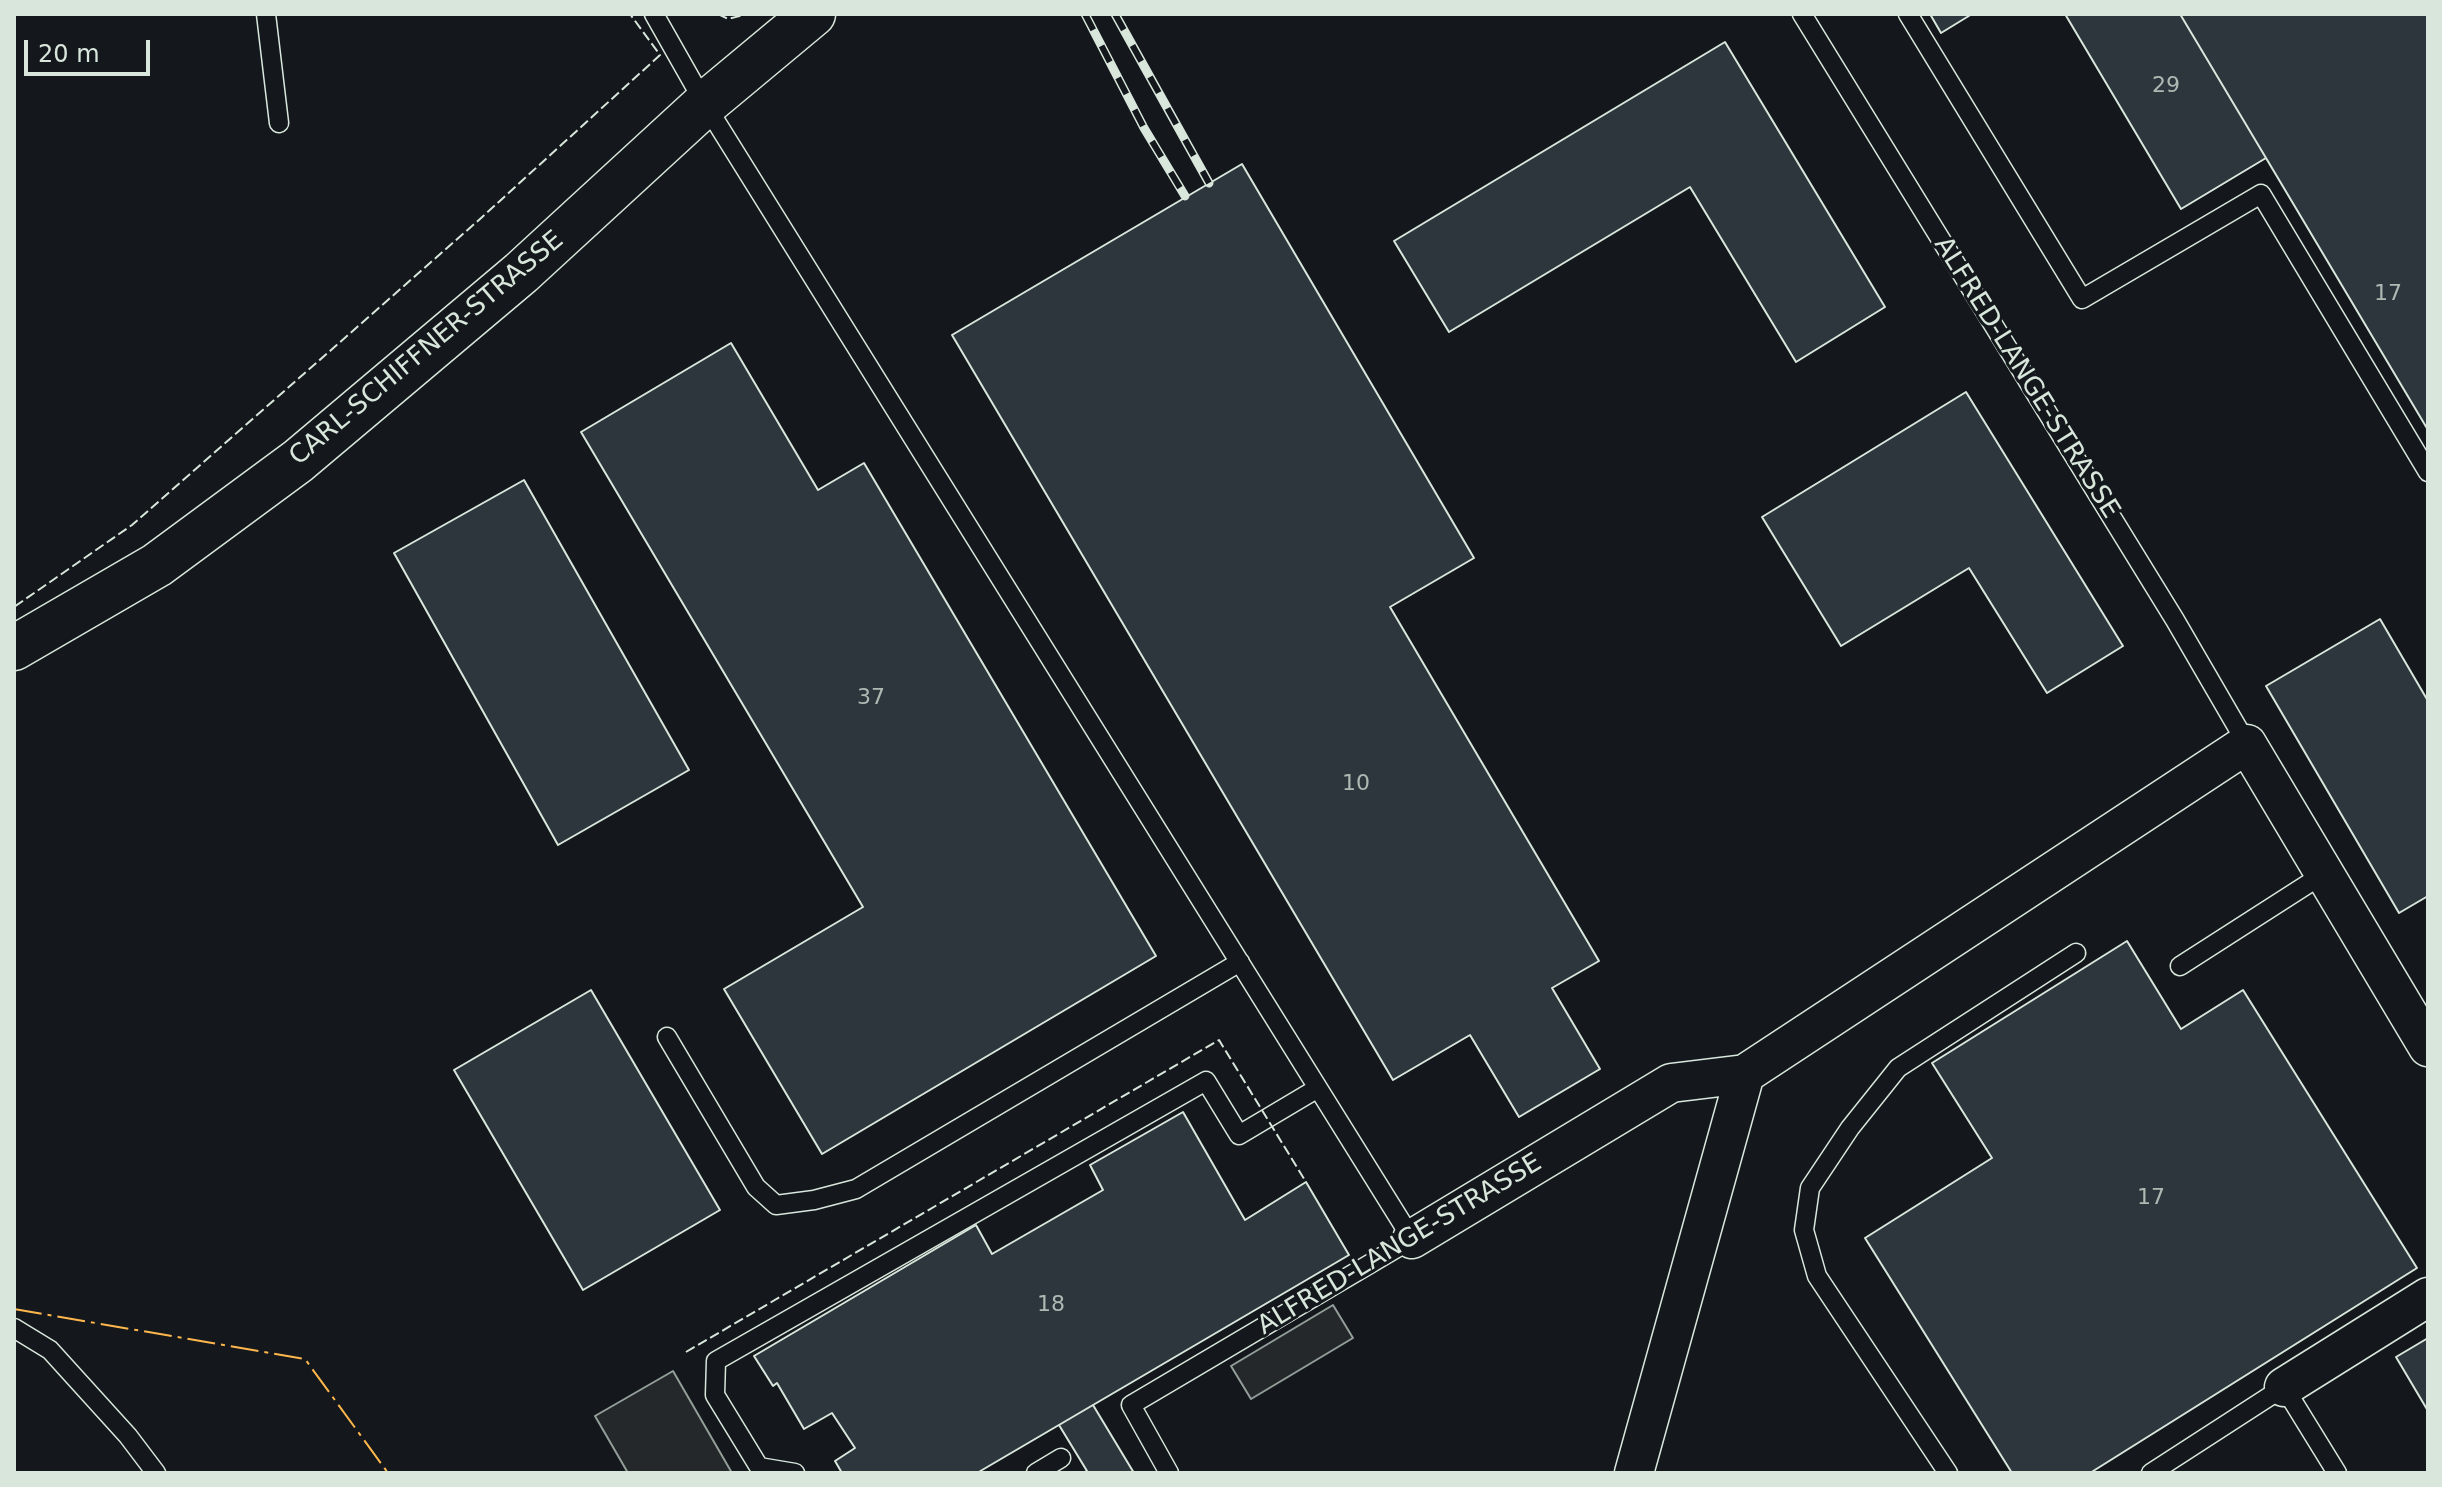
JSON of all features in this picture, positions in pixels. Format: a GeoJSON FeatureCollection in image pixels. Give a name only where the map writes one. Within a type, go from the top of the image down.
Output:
{"type":"FeatureCollection","features":[{"type":"Feature","properties":{"kind":"main road","name":"CARL-SCHIFFNER-STRASSE"},"geometry":{"type":"LineString","coordinates":[[14,648],[157,565],[298,461],[521,273],[705,104],[813,14]]}},
{"type":"Feature","properties":{"kind":"street","name":"ALFRED-LANGE-STRASSE"},"geometry":{"type":"LineString","coordinates":[[1412,1239],[1671,1083],[1745,1074],[2247,744],[2428,1047]]}},
{"type":"Feature","properties":{"kind":"street"},"geometry":{"type":"LineString","coordinates":[[1634,1473],[1745,1074]]}},
{"type":"Feature","properties":{"kind":"street"},"geometry":{"type":"LineString","coordinates":[[2284,1387],[2428,1297]]}},
{"type":"Feature","properties":{"kind":"lane"},"geometry":{"type":"LineString","coordinates":[[266,14],[279,123]]}},
{"type":"Feature","properties":{"kind":"lane"},"geometry":{"type":"LineString","coordinates":[[654,14],[705,104],[1412,1239]]}},
{"type":"Feature","properties":{"kind":"lane","name":"ALFRED-LANGE-STRASSE"},"geometry":{"type":"LineString","coordinates":[[1802,14],[2175,620],[2247,744]]}},
{"type":"Feature","properties":{"kind":"lane"},"geometry":{"type":"LineString","coordinates":[[1908,14],[2082,299],[2261,194],[2428,472]]}},
{"type":"Feature","properties":{"kind":"lane"},"geometry":{"type":"LineString","coordinates":[[2180,966],[2325,873]]}},
{"type":"Feature","properties":{"kind":"lane"},"geometry":{"type":"LineString","coordinates":[[1948,1473],[1817,1276],[1804,1230],[1810,1188],[1850,1128],[1898,1068],[2076,953]]}},
{"type":"Feature","properties":{"kind":"lane"},"geometry":{"type":"LineString","coordinates":[[667,1037],[756,1187],[776,1205],[814,1200],[856,1189],[1240,962]]}},
{"type":"Feature","properties":{"kind":"lane"},"geometry":{"type":"LineString","coordinates":[[795,1473],[759,1467],[715,1395],[716,1361],[1206,1081],[1239,1135],[1318,1088]]}},
{"type":"Feature","properties":{"kind":"lane","name":"ALFRED-LANGE-STRASSE"},"geometry":{"type":"LineString","coordinates":[[1169,1473],[1131,1405],[1412,1239]]}},
{"type":"Feature","properties":{"kind":"lane"},"geometry":{"type":"LineString","coordinates":[[14,1328],[50,1350],[128,1436],[156,1473]]}},
{"type":"Feature","properties":{"kind":"lane"},"geometry":{"type":"LineString","coordinates":[[2151,1473],[2284,1387],[2337,1473]]}},
{"type":"Feature","properties":{"kind":"lane"},"geometry":{"type":"LineString","coordinates":[[1036,1473],[1061,1458]]}},
{"type":"Feature","properties":{"kind":"shaded area"},"geometry":{"type":"Polygon","coordinates":[[[1333,1305],[1353,1338],[1251,1399],[1231,1366],[1333,1305]]]}},
{"type":"Feature","properties":{"kind":"shaded area"},"geometry":{"type":"Polygon","coordinates":[[[673,1371],[732,1473],[628,1473],[595,1416],[673,1371]]]}},
{"type":"Feature","properties":{"kind":"building"},"geometry":{"type":"Polygon","coordinates":[[[1930,14],[1972,14],[1941,33],[1930,14]]]}},
{"type":"Feature","properties":{"kind":"building"},"geometry":{"type":"Polygon","coordinates":[[[2065,14],[2180,14],[2266,158],[2181,209],[2065,14]]]}},
{"type":"Feature","properties":{"kind":"building"},"geometry":{"type":"Polygon","coordinates":[[[2180,14],[2428,14],[2428,430],[2266,158],[2180,14]]]}},
{"type":"Feature","properties":{"kind":"building"},"geometry":{"type":"Polygon","coordinates":[[[1725,42],[1885,307],[1796,362],[1690,187],[1449,332],[1394,241],[1725,42]]]}},
{"type":"Feature","properties":{"kind":"building"},"geometry":{"type":"Polygon","coordinates":[[[1242,164],[1474,558],[1390,607],[1599,961],[1552,988],[1600,1069],[1519,1117],[1470,1035],[1393,1080],[952,335],[1242,164]]]}},
{"type":"Feature","properties":{"kind":"building"},"geometry":{"type":"Polygon","coordinates":[[[731,343],[818,490],[864,463],[1156,956],[822,1154],[724,989],[863,907],[581,432],[731,343]]]}},
{"type":"Feature","properties":{"kind":"building"},"geometry":{"type":"Polygon","coordinates":[[[1966,392],[2123,646],[2047,693],[1969,568],[1841,646],[1762,517],[1966,392]]]}},
{"type":"Feature","properties":{"kind":"building"},"geometry":{"type":"Polygon","coordinates":[[[524,480],[689,770],[558,845],[394,553],[524,480]]]}},
{"type":"Feature","properties":{"kind":"building"},"geometry":{"type":"Polygon","coordinates":[[[2380,619],[2428,701],[2428,896],[2399,913],[2266,686],[2380,619]]]}},
{"type":"Feature","properties":{"kind":"building"},"geometry":{"type":"Polygon","coordinates":[[[2127,941],[2181,1029],[2243,990],[2417,1268],[2090,1473],[2012,1473],[1865,1238],[1992,1158],[1932,1063],[2127,941]]]}},
{"type":"Feature","properties":{"kind":"building"},"geometry":{"type":"Polygon","coordinates":[[[591,990],[720,1210],[583,1290],[454,1070],[591,990]]]}},
{"type":"Feature","properties":{"kind":"building"},"geometry":{"type":"Polygon","coordinates":[[[1183,1112],[1245,1220],[1306,1182],[1349,1255],[977,1473],[842,1473],[835,1461],[855,1448],[832,1413],[804,1429],[777,1383],[773,1386],[754,1356],[976,1225],[992,1254],[1103,1190],[1090,1165],[1183,1112]]]}},
{"type":"Feature","properties":{"kind":"building"},"geometry":{"type":"Polygon","coordinates":[[[2428,1338],[2428,1411],[2396,1357],[2428,1338]]]}},
{"type":"Feature","properties":{"kind":"building"},"geometry":{"type":"Polygon","coordinates":[[[1093,1405],[1134,1473],[1083,1473],[1087,1471],[1059,1425],[1093,1405]]]}},
{"type":"Feature","properties":{"kind":"railway"},"geometry":{"type":"LineString","coordinates":[[1085,14],[1144,128],[1185,196]]}},
{"type":"Feature","properties":{"kind":"railway"},"geometry":{"type":"LineString","coordinates":[[1115,14],[1209,183]]}},
{"type":"Feature","properties":{"kind":"fence"},"geometry":{"type":"LineString","coordinates":[[14,468],[14,607],[132,525],[480,219],[660,55],[630,14]]}},
{"type":"Feature","properties":{"kind":"fence"},"geometry":{"type":"LineString","coordinates":[[718,14],[728,19],[748,14]]}},
{"type":"Feature","properties":{"kind":"fence"},"geometry":{"type":"LineString","coordinates":[[686,1352],[1219,1040],[1306,1182]]}},
{"type":"Feature","properties":{"kind":"power"},"geometry":{"type":"LineString","coordinates":[[14,1309],[305,1359],[388,1473]]}}]}
